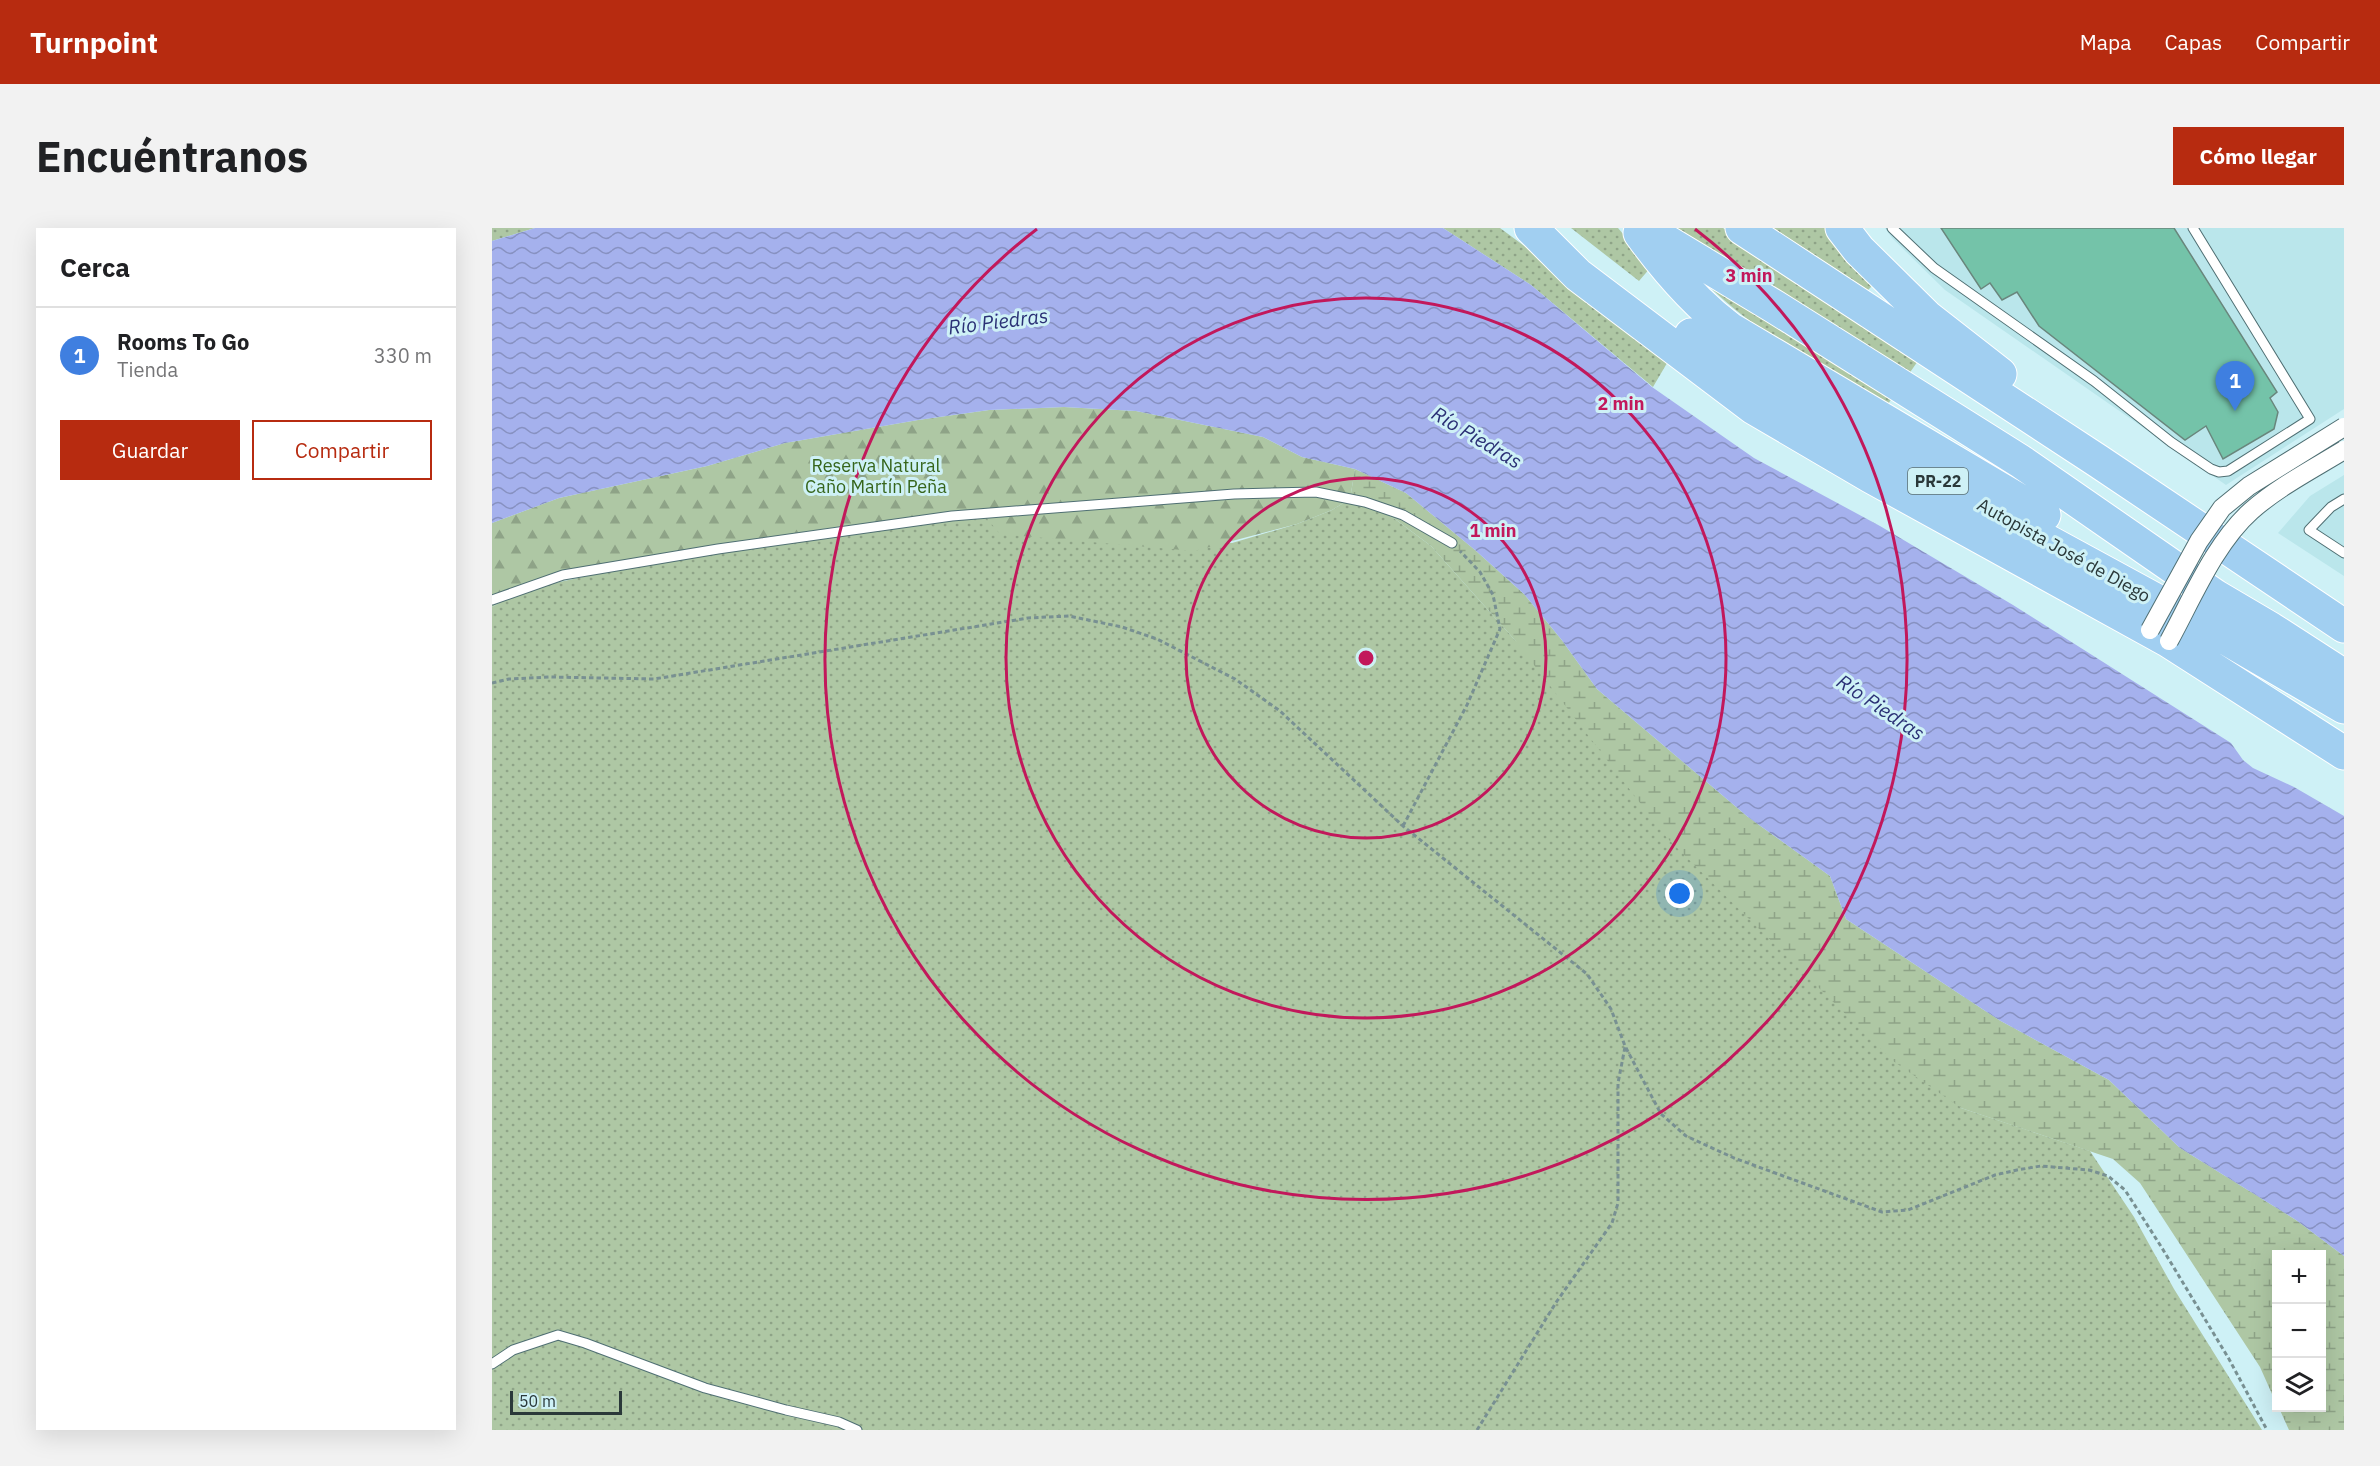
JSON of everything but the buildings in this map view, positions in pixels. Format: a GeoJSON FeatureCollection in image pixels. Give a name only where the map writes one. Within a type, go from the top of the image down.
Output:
{"type":"FeatureCollection","features":[{"type":"Feature","properties":{"kind":"highway"},"geometry":{"type":"LineString","coordinates":[[1531,228],[1578,275],[1754,408],[1870,476],[2160,635],[2344,753]]}},
{"type":"Feature","properties":{"kind":"highway","name":"Autopista José de Diego"},"geometry":{"type":"LineString","coordinates":[[1549,228],[1590,254],[1703,345],[1863,441],[2229,640],[2344,707]]}},
{"type":"Feature","properties":{"kind":"highway"},"geometry":{"type":"LineString","coordinates":[[1742,228],[2098,460],[2344,626]]}},
{"type":"Feature","properties":{"kind":"highway"},"geometry":{"type":"LineString","coordinates":[[1842,228],[1859,250],[1927,317],[1994,368],[2098,460]]}},
{"type":"Feature","properties":{"kind":"highway"},"geometry":{"type":"LineString","coordinates":[[1640,230],[1672,274],[1706,311],[1730,329],[2148,578],[2229,640]]}},
{"type":"Feature","properties":{"kind":"highway"},"geometry":{"type":"LineString","coordinates":[[1640,230],[1775,307],[2020,461],[2215,596],[2344,676]]}},
{"type":"Feature","properties":{"kind":"street"},"geometry":{"type":"LineString","coordinates":[[2160,635],[2199,541],[2222,508],[2249,486],[2344,427]]}},
{"type":"Feature","properties":{"kind":"street"},"geometry":{"type":"LineString","coordinates":[[2160,635],[2218,551],[2249,512],[2344,450]]}},
{"type":"Feature","properties":{"kind":"lane"},"geometry":{"type":"LineString","coordinates":[[1892,228],[1934,268],[2094,381],[2171,442],[2211,469],[2219,472],[2228,471],[2310,419],[2193,228]]}},
{"type":"Feature","properties":{"kind":"lane"},"geometry":{"type":"LineString","coordinates":[[492,600],[563,575],[718,549],[952,516],[1234,494],[1316,492],[1365,502],[1403,515],[1452,543]]}},
{"type":"Feature","properties":{"kind":"lane"},"geometry":{"type":"LineString","coordinates":[[2344,499],[2331,507],[2309,530],[2344,553]]}},
{"type":"Feature","properties":{"kind":"lane"},"geometry":{"type":"LineString","coordinates":[[492,1364],[513,1350],[558,1335],[705,1388],[839,1422],[857,1430]]}},
{"type":"Feature","properties":{"kind":"path"},"geometry":{"type":"LineString","coordinates":[[1402,826],[1467,705],[1500,629],[1499,617],[1489,587],[1480,572],[1452,543]]}},
{"type":"Feature","properties":{"kind":"path"},"geometry":{"type":"LineString","coordinates":[[492,683],[508,679],[551,676],[654,679],[1028,618],[1069,616],[1122,627],[1157,639],[1235,679],[1280,711],[1402,826],[1587,974],[1611,1009],[1625,1046],[1661,1114],[1686,1136],[1734,1158],[1882,1212],[1908,1210],[1995,1174],[2041,1166],[2089,1170],[2108,1176],[2125,1190],[2162,1248],[2229,1359],[2267,1430]]}},
{"type":"Feature","properties":{"kind":"path"},"geometry":{"type":"LineString","coordinates":[[1477,1430],[1557,1301],[1612,1223],[1618,1203],[1618,1083],[1625,1046]]}},
{"type":"Feature","properties":{"kind":"shaded area"},"geometry":{"type":"Polygon","coordinates":[[[1885,228],[2344,228],[2344,409],[2226,485],[1945,290],[1892,238],[1885,228]]]}},
{"type":"Feature","properties":{"kind":"shaded area"},"geometry":{"type":"Polygon","coordinates":[[[2344,475],[2344,576],[2278,533],[2310,496],[2344,475]]]}},
{"type":"Feature","properties":{"kind":"green space"},"geometry":{"type":"Polygon","coordinates":[[[492,228],[535,228],[492,241],[492,228]]]}},
{"type":"Feature","properties":{"kind":"green space"},"geometry":{"type":"Polygon","coordinates":[[[1443,228],[1500,228],[1523,245],[1670,358],[1653,387],[1531,285],[1443,228]]]}},
{"type":"Feature","properties":{"kind":"green space"},"geometry":{"type":"Polygon","coordinates":[[[1571,228],[1618,228],[1651,267],[1639,281],[1571,228]]]}},
{"type":"Feature","properties":{"kind":"green space"},"geometry":{"type":"Polygon","coordinates":[[[1654,228],[1723,228],[1920,358],[1888,404],[1798,353],[1746,318],[1698,276],[1654,228]]]}},
{"type":"Feature","properties":{"kind":"green space"},"geometry":{"type":"Polygon","coordinates":[[[1773,228],[1828,228],[1875,283],[1868,290],[1773,228]]]}},
{"type":"Feature","properties":{"kind":"green space","name":"Reserva Natural Caño Martín Peña"},"geometry":{"type":"Polygon","coordinates":[[[1064,407],[1136,411],[1263,437],[1302,457],[1355,469],[1350,499],[1332,510],[1297,524],[1194,551],[1000,534],[984,515],[868,523],[752,540],[637,564],[523,590],[492,607],[492,523],[559,498],[707,466],[785,443],[989,410],[1064,407]]]}},
{"type":"Feature","properties":{"kind":"green space"},"geometry":{"type":"Polygon","coordinates":[[[1355,469],[1406,493],[1524,594],[1561,639],[1597,689],[1748,817],[1830,876],[1846,919],[1999,1020],[2109,1080],[2180,1148],[2296,1220],[2344,1256],[2344,1430],[2289,1430],[2281,1412],[2326,1412],[2326,1250],[2272,1250],[2272,1394],[2260,1367],[2140,1183],[2113,1159],[1961,1108],[1893,1061],[1667,838],[1514,639],[1431,546],[1395,519],[1373,507],[1350,499],[1355,469]]]}},
{"type":"Feature","properties":{"kind":"green space"},"geometry":{"type":"Polygon","coordinates":[[[1350,499],[1373,507],[1395,519],[1431,546],[1514,639],[1961,1108],[2090,1151],[2134,1217],[2174,1289],[2262,1430],[492,1430],[492,607],[523,590],[774,535],[935,517],[984,515],[1232,543],[1297,524],[1332,510],[1350,499]]]}},
{"type":"Feature","properties":{"kind":"water","name":"Río Piedras"},"geometry":{"type":"Polygon","coordinates":[[[535,228],[1443,228],[1531,285],[1652,387],[1754,458],[1880,526],[2013,605],[2231,743],[2243,760],[2253,768],[2294,787],[2344,816],[2344,1256],[2296,1220],[2180,1148],[2109,1080],[1999,1020],[1846,919],[1830,876],[1748,817],[1597,689],[1561,639],[1524,594],[1406,493],[1355,469],[1302,457],[1263,437],[1136,411],[1064,407],[989,410],[785,443],[707,466],[559,498],[492,523],[492,241],[535,228]]]}},
{"type":"Feature","properties":{"kind":"place","name":"Rooms To Go"},"geometry":{"type":"Point","coordinates":[2235,411]}}]}
